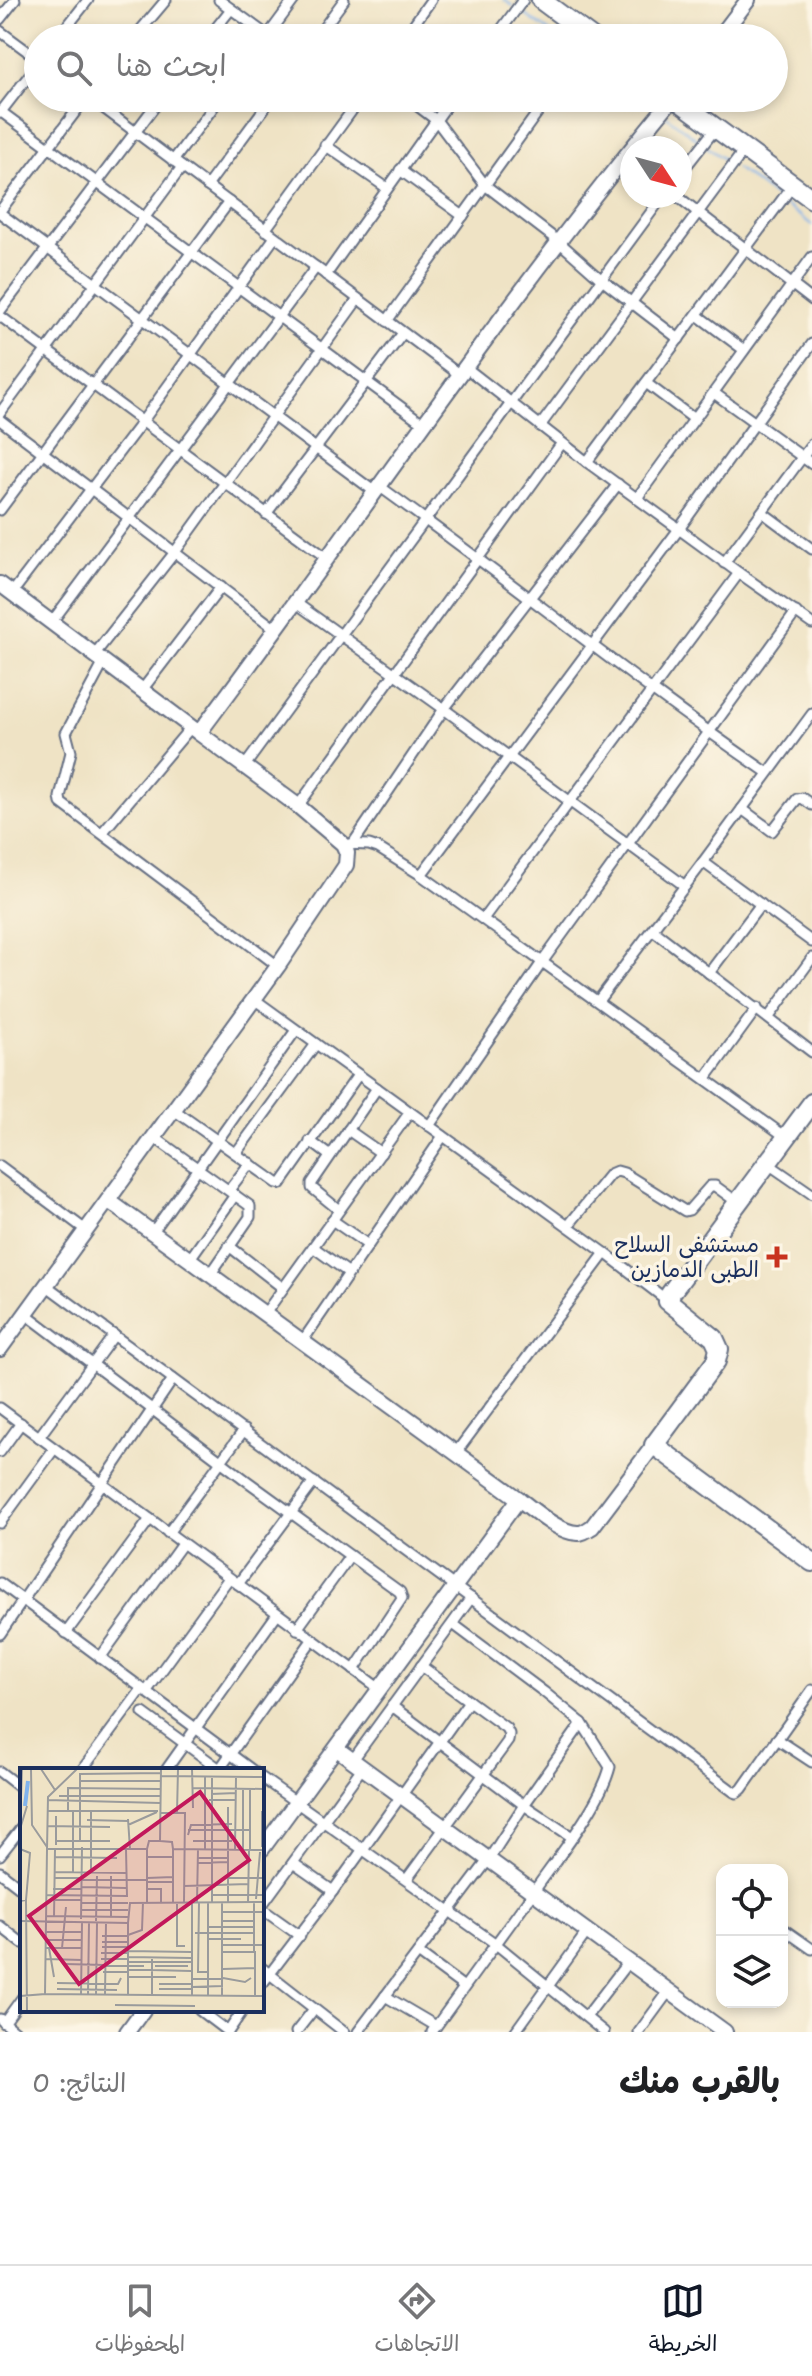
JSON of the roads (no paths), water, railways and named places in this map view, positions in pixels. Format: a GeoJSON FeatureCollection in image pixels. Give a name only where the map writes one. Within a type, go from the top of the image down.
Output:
{"type":"FeatureCollection","features":[{"type":"Feature","properties":{"kind":"highway"},"geometry":{"type":"LineString","coordinates":[[541,0],[573,24]]}},
{"type":"Feature","properties":{"kind":"highway"},"geometry":{"type":"LineString","coordinates":[[694,112],[812,199]]}},
{"type":"Feature","properties":{"kind":"highway"},"geometry":{"type":"LineString","coordinates":[[812,1103],[670,1294],[668,1301],[714,1338],[718,1344],[718,1354],[654,1445],[812,1562]]}},
{"type":"Feature","properties":{"kind":"street"},"geometry":{"type":"LineString","coordinates":[[0,19],[15,0]]}},
{"type":"Feature","properties":{"kind":"street"},"geometry":{"type":"LineString","coordinates":[[69,24],[88,0]]}},
{"type":"Feature","properties":{"kind":"street"},"geometry":{"type":"LineString","coordinates":[[146,24],[166,0]]}},
{"type":"Feature","properties":{"kind":"street"},"geometry":{"type":"LineString","coordinates":[[277,24],[294,0]]}},
{"type":"Feature","properties":{"kind":"street"},"geometry":{"type":"LineString","coordinates":[[326,24],[344,0]]}},
{"type":"Feature","properties":{"kind":"street"},"geometry":{"type":"LineString","coordinates":[[414,24],[431,0]]}},
{"type":"Feature","properties":{"kind":"street"},"geometry":{"type":"LineString","coordinates":[[505,24],[523,0]]}},
{"type":"Feature","properties":{"kind":"street"},"geometry":{"type":"LineString","coordinates":[[730,24],[748,0]]}},
{"type":"Feature","properties":{"kind":"street"},"geometry":{"type":"LineString","coordinates":[[215,24],[225,3],[252,24]]}},
{"type":"Feature","properties":{"kind":"street"},"geometry":{"type":"LineString","coordinates":[[0,31],[24,51]]}},
{"type":"Feature","properties":{"kind":"street"},"geometry":{"type":"LineString","coordinates":[[24,80],[0,112],[424,424]]}},
{"type":"Feature","properties":{"kind":"street"},"geometry":{"type":"LineString","coordinates":[[77,112],[0,212],[317,449],[426,520],[652,691],[768,773]]}},
{"type":"Feature","properties":{"kind":"street"},"geometry":{"type":"LineString","coordinates":[[107,112],[403,333],[512,404],[724,563],[812,624]]}},
{"type":"Feature","properties":{"kind":"street"},"geometry":{"type":"LineString","coordinates":[[150,112],[0,313],[45,350],[328,559]]}},
{"type":"Feature","properties":{"kind":"street"},"geometry":{"type":"LineString","coordinates":[[0,413],[144,217],[211,112]]}},
{"type":"Feature","properties":{"kind":"street"},"geometry":{"type":"LineString","coordinates":[[207,186],[262,112]]}},
{"type":"Feature","properties":{"kind":"street"},"geometry":{"type":"LineString","coordinates":[[265,230],[349,112]]}},
{"type":"Feature","properties":{"kind":"street"},"geometry":{"type":"LineString","coordinates":[[425,112],[436,120],[485,185],[679,339]]}},
{"type":"Feature","properties":{"kind":"street"},"geometry":{"type":"LineString","coordinates":[[326,275],[442,112]]}},
{"type":"Feature","properties":{"kind":"street"},"geometry":{"type":"LineString","coordinates":[[387,321],[538,112]]}},
{"type":"Feature","properties":{"kind":"street"},"geometry":{"type":"LineString","coordinates":[[645,136],[663,112]]}},
{"type":"Feature","properties":{"kind":"street"},"geometry":{"type":"LineString","coordinates":[[692,159],[716,128]]}},
{"type":"Feature","properties":{"kind":"street"},"geometry":{"type":"LineString","coordinates":[[325,145],[387,188]]}},
{"type":"Feature","properties":{"kind":"street"},"geometry":{"type":"LineString","coordinates":[[540,426],[745,149]]}},
{"type":"Feature","properties":{"kind":"street"},"geometry":{"type":"LineString","coordinates":[[102,833],[195,730],[277,630],[558,241],[620,168]]}},
{"type":"Feature","properties":{"kind":"street"},"geometry":{"type":"LineString","coordinates":[[400,170],[463,216]]}},
{"type":"Feature","properties":{"kind":"street"},"geometry":{"type":"LineString","coordinates":[[587,462],[793,185]]}},
{"type":"Feature","properties":{"kind":"street"},"geometry":{"type":"LineString","coordinates":[[0,510],[229,202]]}},
{"type":"Feature","properties":{"kind":"street"},"geometry":{"type":"LineString","coordinates":[[244,767],[654,208]]}},
{"type":"Feature","properties":{"kind":"street"},"geometry":{"type":"LineString","coordinates":[[692,208],[812,300]]}},
{"type":"Feature","properties":{"kind":"street"},"geometry":{"type":"LineString","coordinates":[[275,237],[91,489],[6,589],[348,844],[378,848],[421,875],[786,1137]]}},
{"type":"Feature","properties":{"kind":"street"},"geometry":{"type":"LineString","coordinates":[[637,498],[812,257]]}},
{"type":"Feature","properties":{"kind":"street"},"geometry":{"type":"LineString","coordinates":[[51,623],[316,267]]}},
{"type":"Feature","properties":{"kind":"street"},"geometry":{"type":"LineString","coordinates":[[278,966],[61,803],[71,752],[66,733],[99,659],[358,299]]}},
{"type":"Feature","properties":{"kind":"street"},"geometry":{"type":"LineString","coordinates":[[697,315],[744,350]]}},
{"type":"Feature","properties":{"kind":"street"},"geometry":{"type":"LineString","coordinates":[[266,514],[403,333]]}},
{"type":"Feature","properties":{"kind":"street"},"geometry":{"type":"LineString","coordinates":[[421,875],[679,529],[812,344]]}},
{"type":"Feature","properties":{"kind":"street"},"geometry":{"type":"LineString","coordinates":[[646,383],[694,419]]}},
{"type":"Feature","properties":{"kind":"street"},"geometry":{"type":"LineString","coordinates":[[714,393],[812,464]]}},
{"type":"Feature","properties":{"kind":"street"},"geometry":{"type":"LineString","coordinates":[[0,420],[277,630]]}},
{"type":"Feature","properties":{"kind":"street"},"geometry":{"type":"LineString","coordinates":[[298,806],[562,443]]}},
{"type":"Feature","properties":{"kind":"street"},"geometry":{"type":"LineString","coordinates":[[724,563],[812,444]]}},
{"type":"Feature","properties":{"kind":"street"},"geometry":{"type":"LineString","coordinates":[[1,1346],[278,966],[346,865],[348,844],[444,709],[618,484]]}},
{"type":"Feature","properties":{"kind":"street"},"geometry":{"type":"LineString","coordinates":[[762,512],[812,549]]}},
{"type":"Feature","properties":{"kind":"street"},"geometry":{"type":"LineString","coordinates":[[483,919],[739,573]]}},
{"type":"Feature","properties":{"kind":"street"},"geometry":{"type":"LineString","coordinates":[[142,690],[221,587]]}},
{"type":"Feature","properties":{"kind":"street"},"geometry":{"type":"LineString","coordinates":[[296,603],[685,886]]}},
{"type":"Feature","properties":{"kind":"street"},"geometry":{"type":"LineString","coordinates":[[429,1126],[543,961],[796,612]]}},
{"type":"Feature","properties":{"kind":"street"},"geometry":{"type":"LineString","coordinates":[[598,1001],[768,773],[808,729],[812,714]]}},
{"type":"Feature","properties":{"kind":"street"},"geometry":{"type":"LineString","coordinates":[[742,809],[772,831],[797,799],[802,798],[812,805]]}},
{"type":"Feature","properties":{"kind":"street"},"geometry":{"type":"LineString","coordinates":[[703,862],[812,942]]}},
{"type":"Feature","properties":{"kind":"street"},"geometry":{"type":"LineString","coordinates":[[709,973],[761,904]]}},
{"type":"Feature","properties":{"kind":"street"},"geometry":{"type":"LineString","coordinates":[[653,930],[812,1052]]}},
{"type":"Feature","properties":{"kind":"street"},"geometry":{"type":"LineString","coordinates":[[769,1017],[812,958]]}},
{"type":"Feature","properties":{"kind":"street"},"geometry":{"type":"LineString","coordinates":[[254,999],[668,1301]]}},
{"type":"Feature","properties":{"kind":"street"},"geometry":{"type":"LineString","coordinates":[[706,1078],[757,1008]]}},
{"type":"Feature","properties":{"kind":"street"},"geometry":{"type":"LineString","coordinates":[[152,1233],[296,1030]]}},
{"type":"Feature","properties":{"kind":"street"},"geometry":{"type":"LineString","coordinates":[[236,1153],[316,1044]]}},
{"type":"Feature","properties":{"kind":"street"},"geometry":{"type":"LineString","coordinates":[[174,1110],[281,1184],[358,1075]]}},
{"type":"Feature","properties":{"kind":"street"},"geometry":{"type":"LineString","coordinates":[[339,1210],[311,1185],[377,1088]]}},
{"type":"Feature","properties":{"kind":"street"},"geometry":{"type":"LineString","coordinates":[[264,1315],[410,1112]]}},
{"type":"Feature","properties":{"kind":"street"},"geometry":{"type":"LineString","coordinates":[[348,1130],[381,1153]]}},
{"type":"Feature","properties":{"kind":"street"},"geometry":{"type":"LineString","coordinates":[[302,1342],[443,1136]]}},
{"type":"Feature","properties":{"kind":"street"},"geometry":{"type":"LineString","coordinates":[[154,1137],[252,1210],[210,1275]]}},
{"type":"Feature","properties":{"kind":"street"},"geometry":{"type":"LineString","coordinates":[[310,1141],[330,1156]]}},
{"type":"Feature","properties":{"kind":"street"},"geometry":{"type":"LineString","coordinates":[[189,1260],[250,1163]]}},
{"type":"Feature","properties":{"kind":"street"},"geometry":{"type":"LineString","coordinates":[[767,1163],[812,1194]]}},
{"type":"Feature","properties":{"kind":"street"},"geometry":{"type":"LineString","coordinates":[[0,1166],[87,1231]]}},
{"type":"Feature","properties":{"kind":"street"},"geometry":{"type":"LineString","coordinates":[[568,1226],[610,1174],[617,1171],[685,1211],[710,1186],[715,1186],[737,1202]]}},
{"type":"Feature","properties":{"kind":"street"},"geometry":{"type":"LineString","coordinates":[[109,1201],[455,1454],[568,1531],[580,1533],[592,1527],[654,1445]]}},
{"type":"Feature","properties":{"kind":"street"},"geometry":{"type":"LineString","coordinates":[[332,1220],[368,1245]]}},
{"type":"Feature","properties":{"kind":"street"},"geometry":{"type":"LineString","coordinates":[[229,1246],[283,1288]]}},
{"type":"Feature","properties":{"kind":"street"},"geometry":{"type":"LineString","coordinates":[[313,1247],[349,1273]]}},
{"type":"Feature","properties":{"kind":"street"},"geometry":{"type":"LineString","coordinates":[[455,1454],[605,1253]]}},
{"type":"Feature","properties":{"kind":"street"},"geometry":{"type":"LineString","coordinates":[[47,1286],[734,1792],[742,1789],[812,1690]]}},
{"type":"Feature","properties":{"kind":"street"},"geometry":{"type":"LineString","coordinates":[[26,1314],[400,1592],[402,1598],[354,1670]]}},
{"type":"Feature","properties":{"kind":"street"},"geometry":{"type":"LineString","coordinates":[[39,1437],[114,1335]]}},
{"type":"Feature","properties":{"kind":"street"},"geometry":{"type":"LineString","coordinates":[[0,1634],[173,1379]]}},
{"type":"Feature","properties":{"kind":"street"},"geometry":{"type":"LineString","coordinates":[[0,1408],[380,1689]]}},
{"type":"Feature","properties":{"kind":"street"},"geometry":{"type":"LineString","coordinates":[[0,1452],[21,1423]]}},
{"type":"Feature","properties":{"kind":"street"},"geometry":{"type":"LineString","coordinates":[[168,1533],[244,1430]]}},
{"type":"Feature","properties":{"kind":"street"},"geometry":{"type":"LineString","coordinates":[[0,1523],[54,1449]]}},
{"type":"Feature","properties":{"kind":"street"},"geometry":{"type":"LineString","coordinates":[[84,1768],[314,1482]]}},
{"type":"Feature","properties":{"kind":"street"},"geometry":{"type":"LineString","coordinates":[[264,1846],[519,1499]]}},
{"type":"Feature","properties":{"kind":"street"},"geometry":{"type":"LineString","coordinates":[[66,1633],[150,1519]]}},
{"type":"Feature","properties":{"kind":"street"},"geometry":{"type":"LineString","coordinates":[[100,1658],[182,1544]]}},
{"type":"Feature","properties":{"kind":"street"},"geometry":{"type":"LineString","coordinates":[[297,1629],[350,1556]]}},
{"type":"Feature","properties":{"kind":"street"},"geometry":{"type":"LineString","coordinates":[[0,1583],[249,1768]]}},
{"type":"Feature","properties":{"kind":"street"},"geometry":{"type":"LineString","coordinates":[[264,1904],[324,1821],[392,1706],[471,1598]]}},
{"type":"Feature","properties":{"kind":"street"},"geometry":{"type":"LineString","coordinates":[[167,1768],[277,1614]]}},
{"type":"Feature","properties":{"kind":"street"},"geometry":{"type":"LineString","coordinates":[[385,1996],[434,2029],[572,1837],[602,1789],[610,1767],[582,1723],[453,1624]]}},
{"type":"Feature","properties":{"kind":"street"},"geometry":{"type":"LineString","coordinates":[[221,1768],[312,1640]]}},
{"type":"Feature","properties":{"kind":"street"},"geometry":{"type":"LineString","coordinates":[[407,1879],[508,1741],[509,1734],[506,1728],[421,1666]]}},
{"type":"Feature","properties":{"kind":"street"},"geometry":{"type":"LineString","coordinates":[[344,2032],[266,1971],[300,1936],[469,1701]]}},
{"type":"Feature","properties":{"kind":"street"},"geometry":{"type":"LineString","coordinates":[[392,1706],[572,1837]]}},
{"type":"Feature","properties":{"kind":"street"},"geometry":{"type":"LineString","coordinates":[[143,1713],[217,1768]]}},
{"type":"Feature","properties":{"kind":"street"},"geometry":{"type":"LineString","coordinates":[[358,2032],[489,1859],[582,1723]]}},
{"type":"Feature","properties":{"kind":"street"},"geometry":{"type":"LineString","coordinates":[[777,1739],[812,1762]]}},
{"type":"Feature","properties":{"kind":"street"},"geometry":{"type":"LineString","coordinates":[[337,1749],[721,2031]]}},
{"type":"Feature","properties":{"kind":"street"},"geometry":{"type":"LineString","coordinates":[[0,1772],[20,1787]]}},
{"type":"Feature","properties":{"kind":"street"},"geometry":{"type":"LineString","coordinates":[[264,1783],[298,1801],[450,1910],[604,2032]]}},
{"type":"Feature","properties":{"kind":"street"},"geometry":{"type":"LineString","coordinates":[[0,1855],[20,1830]]}},
{"type":"Feature","properties":{"kind":"street"},"geometry":{"type":"LineString","coordinates":[[293,1863],[333,1891]]}},
{"type":"Feature","properties":{"kind":"street"},"geometry":{"type":"LineString","coordinates":[[0,1872],[20,1887]]}},
{"type":"Feature","properties":{"kind":"street"},"geometry":{"type":"LineString","coordinates":[[264,1909],[300,1936]]}},
{"type":"Feature","properties":{"kind":"street"},"geometry":{"type":"LineString","coordinates":[[0,1926],[20,1941]]}},
{"type":"Feature","properties":{"kind":"street"},"geometry":{"type":"LineString","coordinates":[[515,2032],[587,1932]]}},
{"type":"Feature","properties":{"kind":"street"},"geometry":{"type":"LineString","coordinates":[[788,1932],[812,1949]]}},
{"type":"Feature","properties":{"kind":"street"},"geometry":{"type":"LineString","coordinates":[[418,1953],[464,1987]]}},
{"type":"Feature","properties":{"kind":"street"},"geometry":{"type":"LineString","coordinates":[[586,2017],[628,1962]]}},
{"type":"Feature","properties":{"kind":"street"},"geometry":{"type":"LineString","coordinates":[[639,2032],[669,1991]]}},
{"type":"Feature","properties":{"kind":"street"},"geometry":{"type":"LineString","coordinates":[[16,2032],[2,2021],[20,2000]]}},
{"type":"Feature","properties":{"kind":"street"},"geometry":{"type":"LineString","coordinates":[[296,2032],[314,2009]]}},
{"type":"Feature","properties":{"kind":"street"},"geometry":{"type":"LineString","coordinates":[[127,2032],[142,2012]]}},
{"type":"Feature","properties":{"kind":"street"},"geometry":{"type":"LineString","coordinates":[[202,2012],[228,2032],[242,2012]]}},
{"type":"Feature","properties":{"kind":"waterway"},"geometry":{"type":"LineString","coordinates":[[504,0],[513,6]]}},
{"type":"Feature","properties":{"kind":"waterway"},"geometry":{"type":"LineString","coordinates":[[521,12],[539,24]]}},
{"type":"Feature","properties":{"kind":"waterway"},"geometry":{"type":"LineString","coordinates":[[665,115],[702,143]]}},
{"type":"Feature","properties":{"kind":"waterway"},"geometry":{"type":"LineString","coordinates":[[707,147],[730,164]]}},
{"type":"Feature","properties":{"kind":"waterway"},"geometry":{"type":"LineString","coordinates":[[736,168],[779,200]]}},
{"type":"Feature","properties":{"kind":"waterway"},"geometry":{"type":"LineString","coordinates":[[784,204],[812,225]]}},
{"type":"Feature","properties":{"kind":"place","name":"مستشفى السلاح الطبى الدمازين"},"geometry":{"type":"Point","coordinates":[777,1257]}}]}
